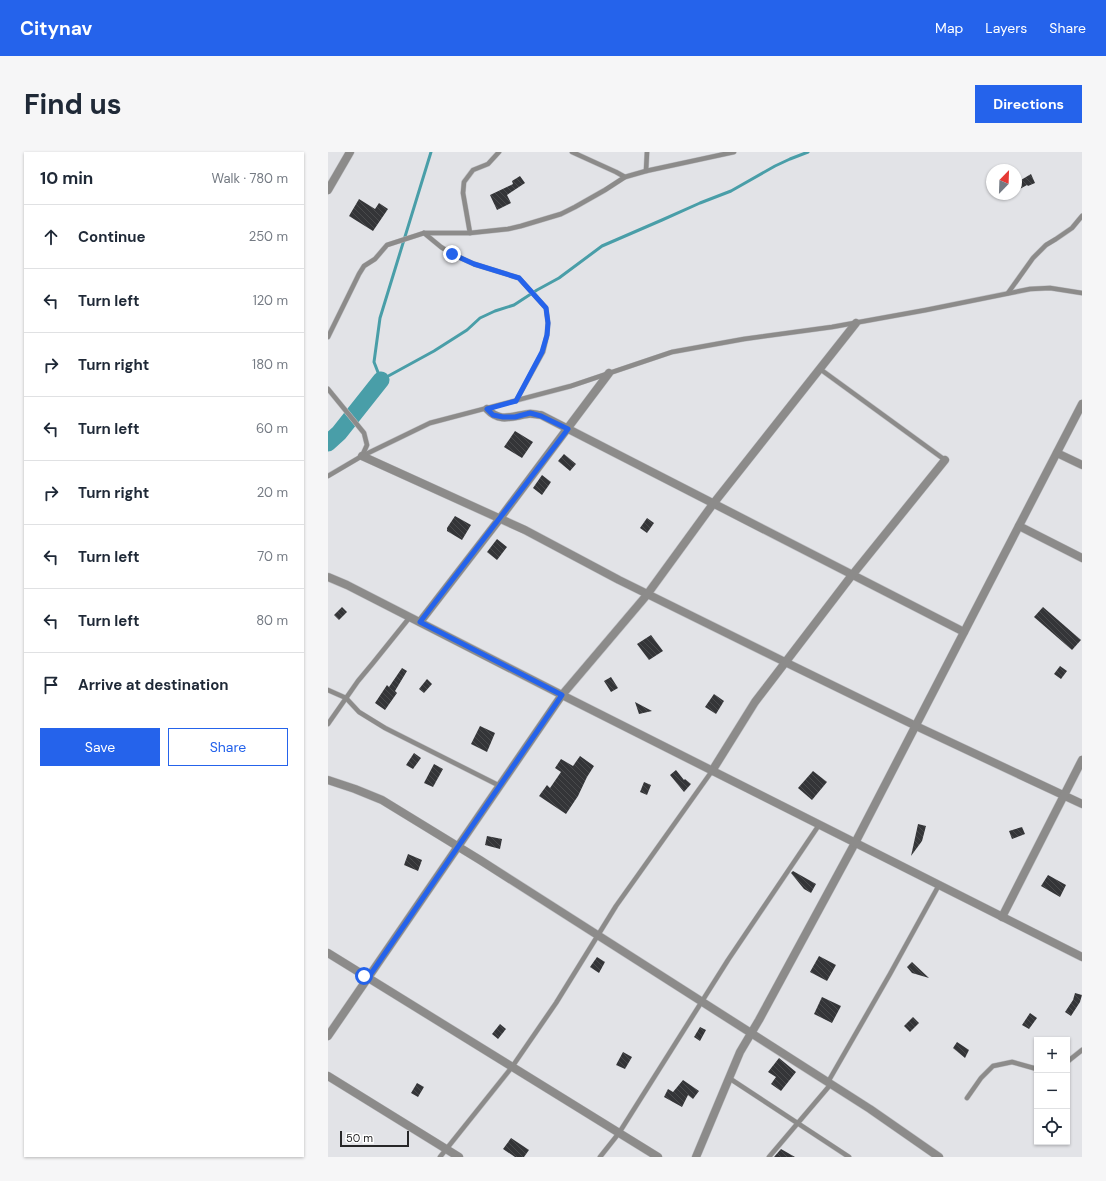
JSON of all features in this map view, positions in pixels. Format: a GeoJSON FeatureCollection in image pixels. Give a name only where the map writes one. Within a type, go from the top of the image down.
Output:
{"type":"FeatureCollection","features":[{"type":"Feature","properties":{"kind":"street"},"geometry":{"type":"LineString","coordinates":[[328,190],[350,152]]}},
{"type":"Feature","properties":{"kind":"street"},"geometry":{"type":"LineString","coordinates":[[328,1036],[562,695],[648,594],[713,504],[856,323]]}},
{"type":"Feature","properties":{"kind":"street"},"geometry":{"type":"LineString","coordinates":[[420,622],[609,373]]}},
{"type":"Feature","properties":{"kind":"street"},"geometry":{"type":"LineString","coordinates":[[696,1157],[740,1052],[752,1033],[855,843],[1082,404]]}},
{"type":"Feature","properties":{"kind":"street"},"geometry":{"type":"LineString","coordinates":[[487,409],[493,415],[503,417],[515,417],[530,413],[541,416],[964,632]]}},
{"type":"Feature","properties":{"kind":"street"},"geometry":{"type":"LineString","coordinates":[[1057,452],[1082,465]]}},
{"type":"Feature","properties":{"kind":"street"},"geometry":{"type":"LineString","coordinates":[[362,456],[500,518],[785,662],[916,726],[1082,804]]}},
{"type":"Feature","properties":{"kind":"street"},"geometry":{"type":"LineString","coordinates":[[712,771],[755,702],[852,575],[945,460]]}},
{"type":"Feature","properties":{"kind":"street"},"geometry":{"type":"LineString","coordinates":[[1019,526],[1082,558]]}},
{"type":"Feature","properties":{"kind":"street"},"geometry":{"type":"LineString","coordinates":[[328,577],[348,585],[818,825],[1082,957]]}},
{"type":"Feature","properties":{"kind":"street"},"geometry":{"type":"LineString","coordinates":[[1002,917],[1082,760]]}},
{"type":"Feature","properties":{"kind":"street"},"geometry":{"type":"LineString","coordinates":[[328,780],[382,800],[458,846],[830,1083],[939,1157]]}},
{"type":"Feature","properties":{"kind":"street"},"geometry":{"type":"LineString","coordinates":[[328,953],[658,1157]]}},
{"type":"Feature","properties":{"kind":"street"},"geometry":{"type":"LineString","coordinates":[[328,1076],[459,1157]]}},
{"type":"Feature","properties":{"kind":"lane"},"geometry":{"type":"LineString","coordinates":[[470,232],[463,193],[464,182],[473,170],[488,164],[499,152]]}},
{"type":"Feature","properties":{"kind":"lane"},"geometry":{"type":"LineString","coordinates":[[572,152],[625,177]]}},
{"type":"Feature","properties":{"kind":"lane"},"geometry":{"type":"LineString","coordinates":[[646,171],[647,152]]}},
{"type":"Feature","properties":{"kind":"lane"},"geometry":{"type":"LineString","coordinates":[[328,337],[358,274],[364,266],[375,258],[387,245],[424,233],[508,230],[561,214],[605,190],[625,177],[734,152]]}},
{"type":"Feature","properties":{"kind":"lane"},"geometry":{"type":"LineString","coordinates":[[1008,293],[1033,258],[1046,245],[1056,240],[1072,228],[1082,216]]}},
{"type":"Feature","properties":{"kind":"lane"},"geometry":{"type":"LineString","coordinates":[[424,233],[452,254],[474,264],[519,278],[546,308],[548,323],[547,335],[542,352],[516,401]]}},
{"type":"Feature","properties":{"kind":"lane"},"geometry":{"type":"LineString","coordinates":[[328,476],[362,456],[430,423],[571,386],[672,352],[744,339],[856,323],[1030,289],[1050,288],[1082,293]]}},
{"type":"Feature","properties":{"kind":"lane"},"geometry":{"type":"LineString","coordinates":[[820,369],[945,460]]}},
{"type":"Feature","properties":{"kind":"lane"},"geometry":{"type":"LineString","coordinates":[[328,389],[364,433],[367,445],[362,456]]}},
{"type":"Feature","properties":{"kind":"lane"},"geometry":{"type":"LineString","coordinates":[[328,724],[358,681],[410,617]]}},
{"type":"Feature","properties":{"kind":"lane"},"geometry":{"type":"LineString","coordinates":[[328,690],[346,698],[359,712],[386,728],[500,786]]}},
{"type":"Feature","properties":{"kind":"lane"},"geometry":{"type":"LineString","coordinates":[[440,1157],[512,1067],[556,1003],[616,906],[712,771]]}},
{"type":"Feature","properties":{"kind":"lane"},"geometry":{"type":"LineString","coordinates":[[600,1157],[619,1133],[728,960],[818,825]]}},
{"type":"Feature","properties":{"kind":"lane"},"geometry":{"type":"LineString","coordinates":[[769,1157],[830,1083],[939,885]]}},
{"type":"Feature","properties":{"kind":"lane"},"geometry":{"type":"LineString","coordinates":[[1070,1060],[1082,1050]]}},
{"type":"Feature","properties":{"kind":"lane"},"geometry":{"type":"LineString","coordinates":[[968,1098],[981,1078],[993,1066],[1012,1062],[1034,1068]]}},
{"type":"Feature","properties":{"kind":"lane"},"geometry":{"type":"LineString","coordinates":[[729,1078],[849,1157]]}},
{"type":"Feature","properties":{"kind":"building"},"geometry":{"type":"Polygon","coordinates":[[[1031,174],[1035,183],[1022,188],[1022,179],[1031,174]]]}},
{"type":"Feature","properties":{"kind":"building"},"geometry":{"type":"Polygon","coordinates":[[[520,176],[525,183],[507,195],[511,203],[497,210],[490,195],[513,184],[512,181],[520,176]]]}},
{"type":"Feature","properties":{"kind":"building"},"geometry":{"type":"Polygon","coordinates":[[[359,199],[375,209],[379,203],[388,209],[373,231],[349,216],[359,199]]]}},
{"type":"Feature","properties":{"kind":"building"},"geometry":{"type":"Polygon","coordinates":[[[515,431],[533,442],[522,458],[504,447],[515,431]]]}},
{"type":"Feature","properties":{"kind":"building"},"geometry":{"type":"Polygon","coordinates":[[[564,454],[576,464],[570,471],[558,461],[564,454]]]}},
{"type":"Feature","properties":{"kind":"building"},"geometry":{"type":"Polygon","coordinates":[[[542,475],[551,482],[542,495],[533,488],[542,475]]]}},
{"type":"Feature","properties":{"kind":"building"},"geometry":{"type":"Polygon","coordinates":[[[455,516],[471,525],[462,540],[447,531],[447,528],[455,516]]]}},
{"type":"Feature","properties":{"kind":"building"},"geometry":{"type":"Polygon","coordinates":[[[647,518],[654,523],[647,533],[640,528],[647,518]]]}},
{"type":"Feature","properties":{"kind":"building"},"geometry":{"type":"Polygon","coordinates":[[[497,539],[507,547],[497,560],[487,552],[497,539]]]}},
{"type":"Feature","properties":{"kind":"building"},"geometry":{"type":"Polygon","coordinates":[[[342,607],[347,612],[339,620],[334,615],[342,607]]]}},
{"type":"Feature","properties":{"kind":"building"},"geometry":{"type":"Polygon","coordinates":[[[1043,607],[1081,640],[1072,650],[1034,617],[1043,607]]]}},
{"type":"Feature","properties":{"kind":"building"},"geometry":{"type":"Polygon","coordinates":[[[651,635],[663,651],[649,660],[637,644],[651,635]]]}},
{"type":"Feature","properties":{"kind":"building"},"geometry":{"type":"Polygon","coordinates":[[[1060,666],[1067,671],[1061,679],[1054,674],[1060,666]]]}},
{"type":"Feature","properties":{"kind":"building"},"geometry":{"type":"Polygon","coordinates":[[[402,668],[407,671],[395,691],[397,693],[385,710],[375,703],[387,685],[389,687],[402,668]]]}},
{"type":"Feature","properties":{"kind":"building"},"geometry":{"type":"Polygon","coordinates":[[[611,677],[618,688],[611,692],[604,681],[611,677]]]}},
{"type":"Feature","properties":{"kind":"building"},"geometry":{"type":"Polygon","coordinates":[[[427,679],[432,684],[424,693],[419,689],[427,679]]]}},
{"type":"Feature","properties":{"kind":"building"},"geometry":{"type":"Polygon","coordinates":[[[714,694],[724,701],[716,714],[705,707],[714,694]]]}},
{"type":"Feature","properties":{"kind":"building"},"geometry":{"type":"Polygon","coordinates":[[[635,702],[652,711],[639,714],[635,702]]]}},
{"type":"Feature","properties":{"kind":"building"},"geometry":{"type":"Polygon","coordinates":[[[480,726],[495,733],[487,752],[471,744],[480,726]]]}},
{"type":"Feature","properties":{"kind":"building"},"geometry":{"type":"Polygon","coordinates":[[[414,753],[421,758],[413,769],[406,765],[414,753]]]}},
{"type":"Feature","properties":{"kind":"building"},"geometry":{"type":"Polygon","coordinates":[[[580,756],[594,766],[578,796],[566,814],[539,796],[547,785],[550,788],[561,772],[555,768],[561,759],[573,766],[580,756]]]}},
{"type":"Feature","properties":{"kind":"building"},"geometry":{"type":"Polygon","coordinates":[[[434,764],[443,769],[433,787],[424,783],[434,764]]]}},
{"type":"Feature","properties":{"kind":"building"},"geometry":{"type":"Polygon","coordinates":[[[676,770],[684,780],[685,779],[691,784],[684,792],[670,775],[676,770]]]}},
{"type":"Feature","properties":{"kind":"building"},"geometry":{"type":"Polygon","coordinates":[[[813,771],[827,782],[812,800],[798,788],[813,771]]]}},
{"type":"Feature","properties":{"kind":"building"},"geometry":{"type":"Polygon","coordinates":[[[644,782],[651,785],[647,795],[640,792],[644,782]]]}},
{"type":"Feature","properties":{"kind":"building"},"geometry":{"type":"Polygon","coordinates":[[[918,824],[926,826],[922,841],[911,856],[918,824]]]}},
{"type":"Feature","properties":{"kind":"building"},"geometry":{"type":"Polygon","coordinates":[[[1022,827],[1025,834],[1012,839],[1009,831],[1022,827]]]}},
{"type":"Feature","properties":{"kind":"building"},"geometry":{"type":"Polygon","coordinates":[[[487,836],[502,839],[500,849],[485,845],[487,836]]]}},
{"type":"Feature","properties":{"kind":"building"},"geometry":{"type":"Polygon","coordinates":[[[408,854],[422,860],[418,871],[404,865],[408,854]]]}},
{"type":"Feature","properties":{"kind":"building"},"geometry":{"type":"Polygon","coordinates":[[[793,871],[816,884],[811,893],[804,889],[791,873],[793,871]]]}},
{"type":"Feature","properties":{"kind":"building"},"geometry":{"type":"Polygon","coordinates":[[[1048,875],[1066,885],[1060,897],[1041,886],[1048,875]]]}},
{"type":"Feature","properties":{"kind":"building"},"geometry":{"type":"Polygon","coordinates":[[[819,956],[836,965],[827,981],[810,972],[819,956]]]}},
{"type":"Feature","properties":{"kind":"building"},"geometry":{"type":"Polygon","coordinates":[[[597,957],[605,962],[599,973],[590,967],[597,957]]]}},
{"type":"Feature","properties":{"kind":"building"},"geometry":{"type":"Polygon","coordinates":[[[912,962],[929,978],[912,973],[907,967],[912,962]]]}},
{"type":"Feature","properties":{"kind":"building"},"geometry":{"type":"Polygon","coordinates":[[[1075,993],[1082,995],[1080,1002],[1071,1016],[1065,1012],[1073,1000],[1075,993]]]}},
{"type":"Feature","properties":{"kind":"building"},"geometry":{"type":"Polygon","coordinates":[[[822,997],[841,1006],[832,1023],[814,1014],[822,997]]]}},
{"type":"Feature","properties":{"kind":"building"},"geometry":{"type":"Polygon","coordinates":[[[1030,1013],[1037,1018],[1029,1029],[1022,1025],[1030,1013]]]}},
{"type":"Feature","properties":{"kind":"building"},"geometry":{"type":"Polygon","coordinates":[[[913,1017],[919,1023],[910,1032],[904,1026],[913,1017]]]}},
{"type":"Feature","properties":{"kind":"building"},"geometry":{"type":"Polygon","coordinates":[[[500,1024],[506,1029],[498,1039],[492,1034],[500,1024]]]}},
{"type":"Feature","properties":{"kind":"building"},"geometry":{"type":"Polygon","coordinates":[[[700,1027],[706,1030],[700,1041],[694,1037],[700,1027]]]}},
{"type":"Feature","properties":{"kind":"building"},"geometry":{"type":"Polygon","coordinates":[[[957,1042],[969,1050],[965,1058],[953,1048],[957,1042]]]}},
{"type":"Feature","properties":{"kind":"building"},"geometry":{"type":"Polygon","coordinates":[[[623,1052],[632,1057],[625,1069],[616,1065],[623,1052]]]}},
{"type":"Feature","properties":{"kind":"building"},"geometry":{"type":"Polygon","coordinates":[[[779,1058],[796,1072],[781,1091],[771,1084],[776,1077],[768,1072],[779,1058]]]}},
{"type":"Feature","properties":{"kind":"building"},"geometry":{"type":"Polygon","coordinates":[[[683,1080],[699,1091],[693,1099],[688,1095],[682,1107],[664,1097],[668,1089],[673,1092],[683,1080]]]}},
{"type":"Feature","properties":{"kind":"building"},"geometry":{"type":"Polygon","coordinates":[[[417,1083],[424,1087],[418,1097],[411,1093],[417,1083]]]}},
{"type":"Feature","properties":{"kind":"building"},"geometry":{"type":"Polygon","coordinates":[[[511,1138],[529,1150],[524,1157],[515,1157],[503,1149],[511,1138]]]}},
{"type":"Feature","properties":{"kind":"building"},"geometry":{"type":"Polygon","coordinates":[[[781,1149],[795,1157],[774,1157],[781,1149]]]}},
{"type":"Feature","properties":{"kind":"waterway"},"geometry":{"type":"LineString","coordinates":[[431,152],[380,318],[374,362],[381,380],[434,351],[467,330],[480,318],[514,305],[559,278],[602,246],[731,191],[775,166],[808,152]]}},
{"type":"Feature","properties":{"kind":"waterway"},"geometry":{"type":"LineString","coordinates":[[328,443],[339,433],[381,380]]}},
{"type":"Feature","properties":{"kind":"route"},"geometry":{"type":"LineString","coordinates":[[364,976],[368,978],[562,695],[420,622],[568,429],[541,416],[530,413],[515,417],[503,417],[493,415],[487,409],[516,401],[542,352],[547,335],[548,323],[546,308],[519,278],[474,264],[452,254]]}}]}
